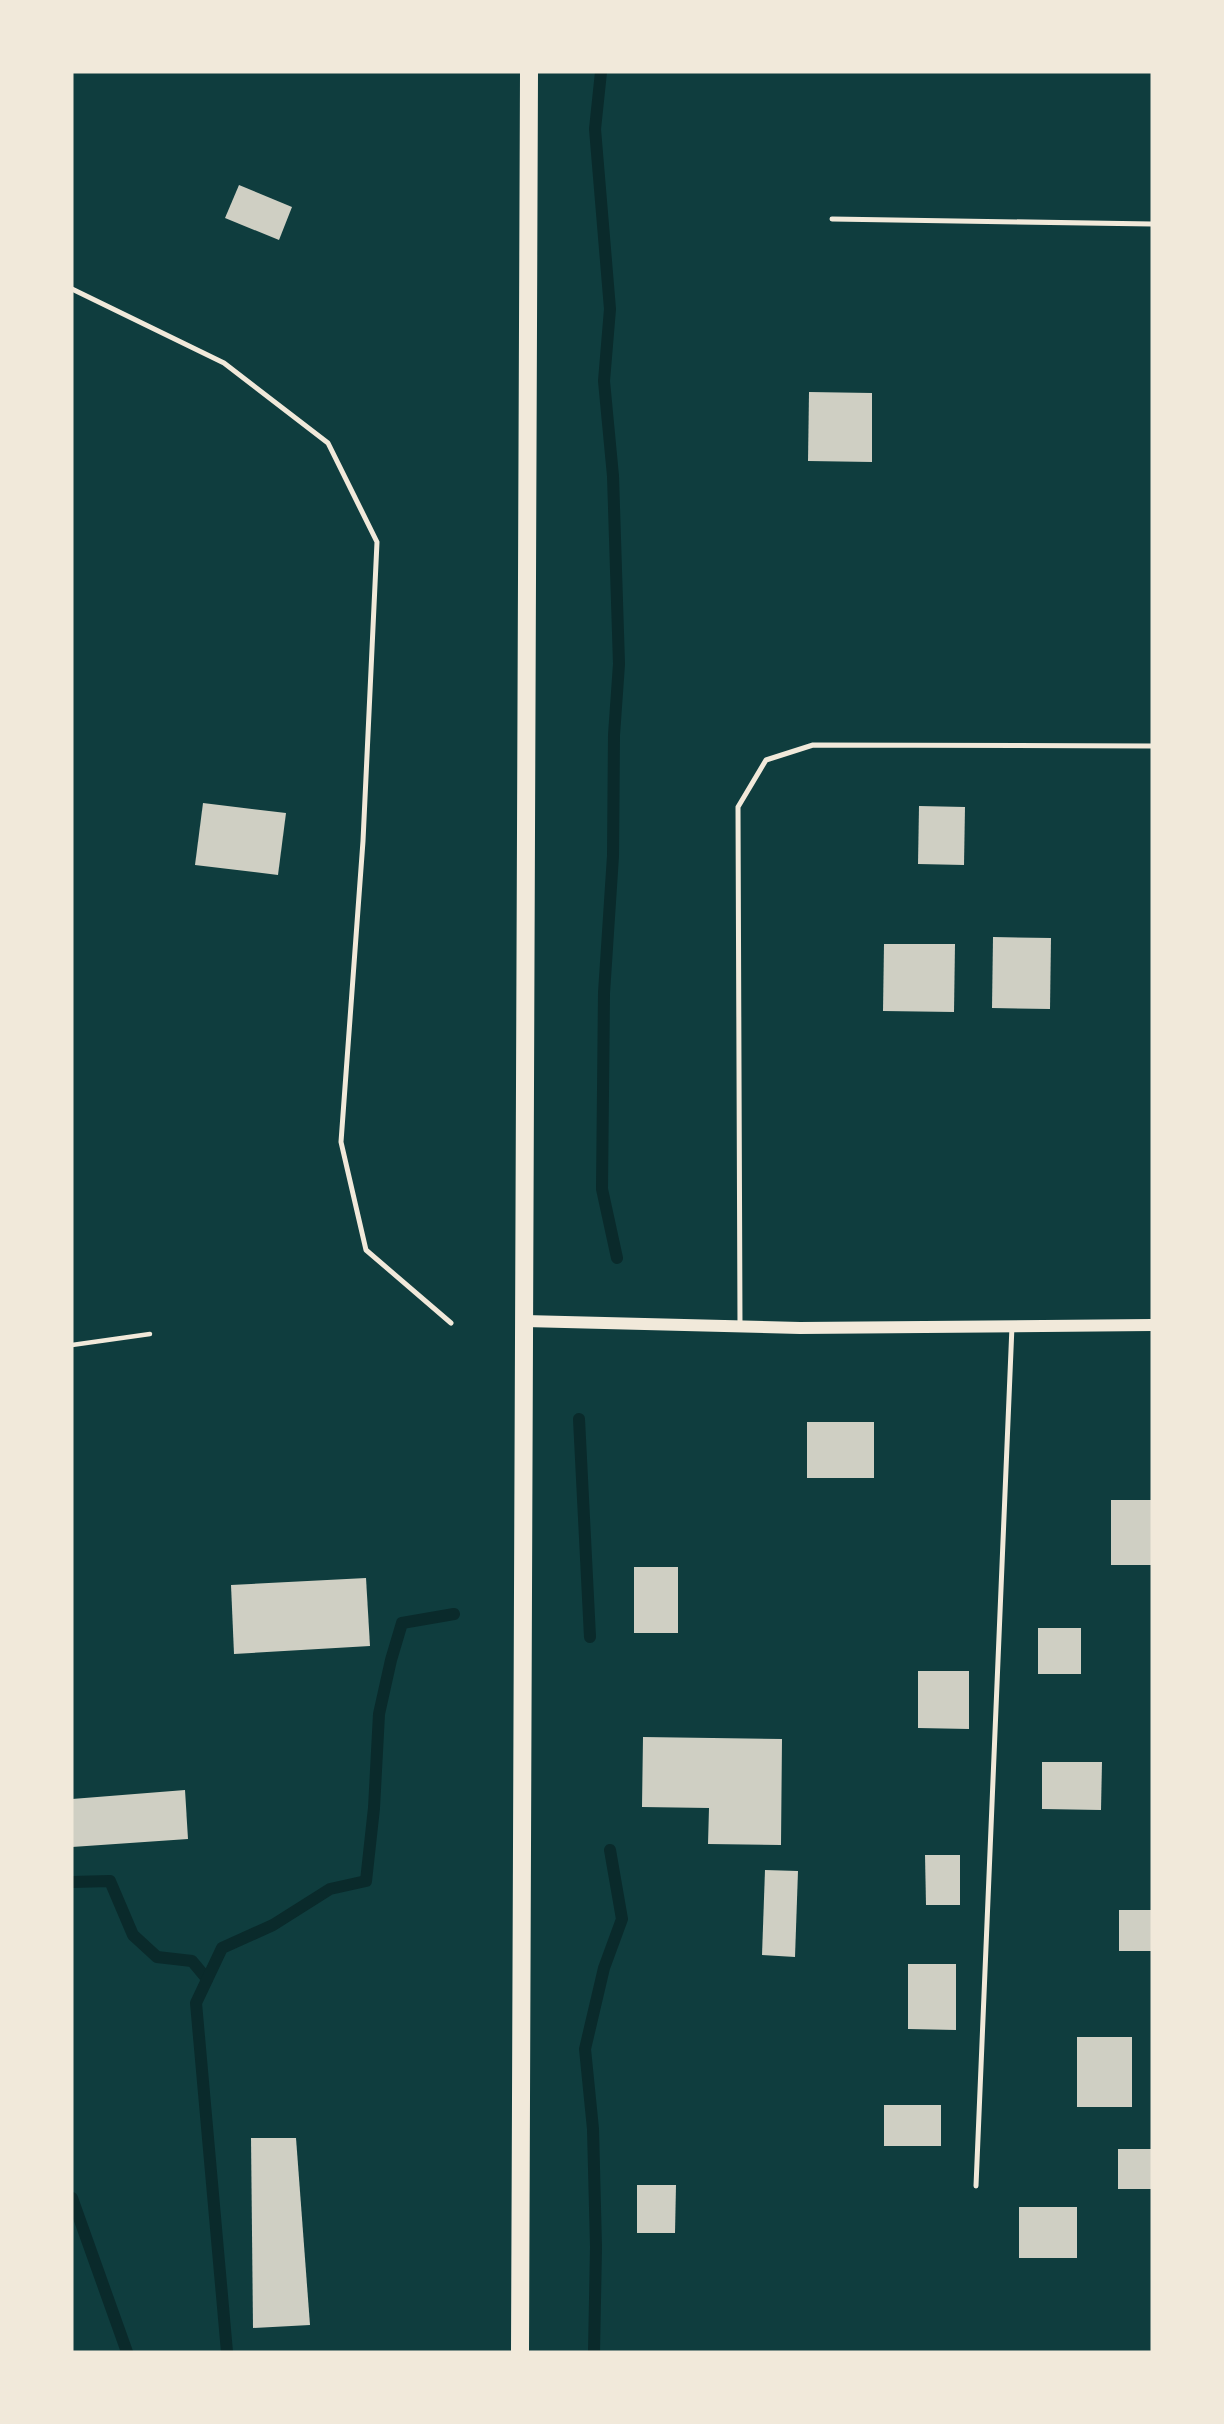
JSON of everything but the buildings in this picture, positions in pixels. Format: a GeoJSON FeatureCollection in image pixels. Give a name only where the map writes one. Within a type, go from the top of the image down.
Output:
{"type":"FeatureCollection","features":[{"type":"Feature","properties":{"kind":"main road"},"geometry":{"type":"LineString","coordinates":[[520,2352],[529,72]]}},
{"type":"Feature","properties":{"kind":"street"},"geometry":{"type":"LineString","coordinates":[[525,1321],[800,1328],[1152,1325]]}},
{"type":"Feature","properties":{"kind":"lane"},"geometry":{"type":"LineString","coordinates":[[832,219],[1152,224]]}},
{"type":"Feature","properties":{"kind":"lane"},"geometry":{"type":"LineString","coordinates":[[72,289],[225,363],[328,443],[377,542],[363,841],[341,1142],[366,1250],[451,1322]]}},
{"type":"Feature","properties":{"kind":"lane"},"geometry":{"type":"LineString","coordinates":[[740,1327],[738,807],[766,760],[814,745],[1152,746]]}},
{"type":"Feature","properties":{"kind":"lane"},"geometry":{"type":"LineString","coordinates":[[976,2186],[1012,1326]]}},
{"type":"Feature","properties":{"kind":"path"},"geometry":{"type":"LineString","coordinates":[[72,1345],[150,1334]]}},
{"type":"Feature","properties":{"kind":"waterway"},"geometry":{"type":"LineString","coordinates":[[601,72],[595,129],[610,309],[604,381],[613,476],[619,664],[614,735],[613,856],[604,993],[602,1189],[617,1258]]}},
{"type":"Feature","properties":{"kind":"waterway"},"geometry":{"type":"LineString","coordinates":[[579,1419],[590,1637]]}},
{"type":"Feature","properties":{"kind":"waterway"},"geometry":{"type":"LineString","coordinates":[[227,2352],[196,2003],[222,1948],[273,1925],[330,1889],[366,1881],[374,1808],[379,1714],[402,1623],[454,1614]]}},
{"type":"Feature","properties":{"kind":"waterway"},"geometry":{"type":"LineString","coordinates":[[594,2352],[596,2247],[593,2129],[585,2049],[604,1968],[622,1919],[610,1850]]}},
{"type":"Feature","properties":{"kind":"waterway"},"geometry":{"type":"LineString","coordinates":[[72,1882],[110,1881],[133,1935],[157,1957],[192,1961],[207,1979]]}},
{"type":"Feature","properties":{"kind":"waterway"},"geometry":{"type":"LineString","coordinates":[[72,2198],[127,2352]]}}]}
